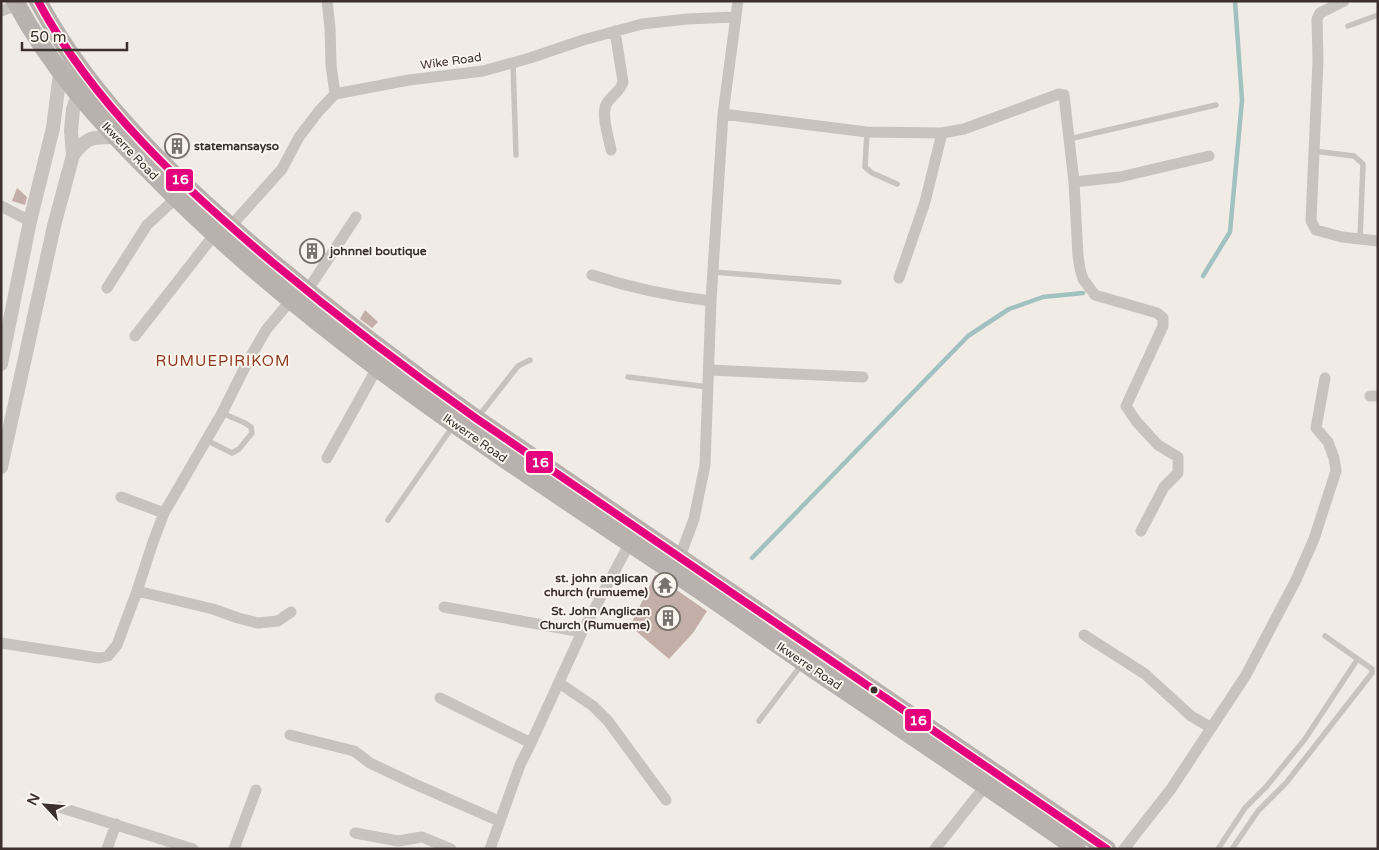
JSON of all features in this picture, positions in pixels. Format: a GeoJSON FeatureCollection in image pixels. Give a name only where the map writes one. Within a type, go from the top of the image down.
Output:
{"type":"FeatureCollection","features":[{"type":"Feature","properties":{"kind":"main road","name":"Ikwerre Road"},"geometry":{"type":"LineString","coordinates":[[38,1],[66,47],[116,113],[170,171],[230,227],[306,290],[404,367],[676,565],[804,662],[1077,849]]}},
{"type":"Feature","properties":{"kind":"main road","name":"Ikwerre Road"},"geometry":{"type":"LineString","coordinates":[[11,6],[60,72],[79,103],[116,137],[214,235],[291,300],[377,368],[474,439],[634,536]]}},
{"type":"Feature","properties":{"kind":"main road","name":"Ikwerre Road"},"geometry":{"type":"LineString","coordinates":[[676,565],[722,585],[1107,849]]}},
{"type":"Feature","properties":{"kind":"street"},"geometry":{"type":"LineString","coordinates":[[230,227],[282,169],[299,138],[319,111],[336,94],[331,65],[327,1]]}},
{"type":"Feature","properties":{"kind":"street"},"geometry":{"type":"LineString","coordinates":[[676,565],[694,519],[705,465],[711,301],[723,114],[738,1]]}},
{"type":"Feature","properties":{"kind":"street"},"geometry":{"type":"LineString","coordinates":[[1344,1],[1320,13],[1317,19],[1318,61],[1311,221],[1316,230],[1342,237],[1378,241]]}},
{"type":"Feature","properties":{"kind":"street","name":"Wike Road"},"geometry":{"type":"LineString","coordinates":[[336,94],[409,80],[483,71],[642,24],[687,19],[735,17]]}},
{"type":"Feature","properties":{"kind":"street"},"geometry":{"type":"LineString","coordinates":[[611,150],[603,112],[606,104],[621,89],[623,82],[615,32]]}},
{"type":"Feature","properties":{"kind":"street"},"geometry":{"type":"LineString","coordinates":[[1,364],[4,337],[53,128],[60,72],[66,47]]}},
{"type":"Feature","properties":{"kind":"street"},"geometry":{"type":"LineString","coordinates":[[1,467],[54,226],[72,155],[71,131],[87,76]]}},
{"type":"Feature","properties":{"kind":"street"},"geometry":{"type":"LineString","coordinates":[[723,114],[867,132],[942,133],[964,129],[1062,94],[1064,95],[1074,182],[1078,256],[1084,279],[1095,295],[1157,313],[1162,318],[1163,326],[1126,406],[1136,421],[1158,445],[1178,457],[1178,472],[1164,487],[1141,531]]}},
{"type":"Feature","properties":{"kind":"street"},"geometry":{"type":"LineString","coordinates":[[53,128],[62,117],[79,103]]}},
{"type":"Feature","properties":{"kind":"street"},"geometry":{"type":"LineString","coordinates":[[79,103],[100,107],[116,113]]}},
{"type":"Feature","properties":{"kind":"street"},"geometry":{"type":"LineString","coordinates":[[899,278],[926,202],[942,133]]}},
{"type":"Feature","properties":{"kind":"street"},"geometry":{"type":"LineString","coordinates":[[72,155],[90,139],[99,136],[116,137]]}},
{"type":"Feature","properties":{"kind":"street"},"geometry":{"type":"LineString","coordinates":[[1074,182],[1120,177],[1209,156]]}},
{"type":"Feature","properties":{"kind":"street"},"geometry":{"type":"LineString","coordinates":[[107,288],[147,225],[176,198]]}},
{"type":"Feature","properties":{"kind":"street"},"geometry":{"type":"LineString","coordinates":[[1,206],[30,221]]}},
{"type":"Feature","properties":{"kind":"street"},"geometry":{"type":"LineString","coordinates":[[306,290],[356,217]]}},
{"type":"Feature","properties":{"kind":"street"},"geometry":{"type":"LineString","coordinates":[[135,336],[214,235]]}},
{"type":"Feature","properties":{"kind":"street"},"geometry":{"type":"LineString","coordinates":[[592,275],[632,287],[711,301]]}},
{"type":"Feature","properties":{"kind":"street"},"geometry":{"type":"LineString","coordinates":[[1,643],[90,657],[108,656],[116,645],[164,513],[222,413],[266,330],[291,300]]}},
{"type":"Feature","properties":{"kind":"street"},"geometry":{"type":"LineString","coordinates":[[327,458],[377,368]]}},
{"type":"Feature","properties":{"kind":"street"},"geometry":{"type":"LineString","coordinates":[[709,370],[863,378]]}},
{"type":"Feature","properties":{"kind":"street"},"geometry":{"type":"LineString","coordinates":[[1124,849],[1171,789],[1246,675],[1296,580],[1314,538],[1336,472],[1334,458],[1328,442],[1316,428],[1325,378]]}},
{"type":"Feature","properties":{"kind":"street"},"geometry":{"type":"LineString","coordinates":[[121,497],[164,513]]}},
{"type":"Feature","properties":{"kind":"street"},"geometry":{"type":"LineString","coordinates":[[490,849],[530,743],[582,632],[634,536]]}},
{"type":"Feature","properties":{"kind":"street"},"geometry":{"type":"LineString","coordinates":[[137,591],[258,623],[278,621],[291,612]]}},
{"type":"Feature","properties":{"kind":"street"},"geometry":{"type":"LineString","coordinates":[[444,607],[582,632]]}},
{"type":"Feature","properties":{"kind":"street"},"geometry":{"type":"LineString","coordinates":[[1084,635],[1145,674],[1191,716],[1210,727]]}},
{"type":"Feature","properties":{"kind":"street"},"geometry":{"type":"LineString","coordinates":[[559,683],[593,706],[608,721],[666,800]]}},
{"type":"Feature","properties":{"kind":"street"},"geometry":{"type":"LineString","coordinates":[[440,698],[530,743]]}},
{"type":"Feature","properties":{"kind":"street"},"geometry":{"type":"LineString","coordinates":[[290,735],[354,752],[370,763],[499,821]]}},
{"type":"Feature","properties":{"kind":"street"},"geometry":{"type":"LineString","coordinates":[[935,849],[986,785]]}},
{"type":"Feature","properties":{"kind":"street"},"geometry":{"type":"LineString","coordinates":[[234,849],[256,790]]}},
{"type":"Feature","properties":{"kind":"street"},"geometry":{"type":"LineString","coordinates":[[60,807],[193,849]]}},
{"type":"Feature","properties":{"kind":"street"},"geometry":{"type":"LineString","coordinates":[[107,849],[116,824]]}},
{"type":"Feature","properties":{"kind":"street"},"geometry":{"type":"LineString","coordinates":[[354,833],[398,841],[422,837],[451,849]]}},
{"type":"Feature","properties":{"kind":"lane"},"geometry":{"type":"LineString","coordinates":[[1348,26],[1378,15]]}},
{"type":"Feature","properties":{"kind":"lane"},"geometry":{"type":"LineString","coordinates":[[513,63],[516,155]]}},
{"type":"Feature","properties":{"kind":"lane"},"geometry":{"type":"LineString","coordinates":[[1070,139],[1216,105]]}},
{"type":"Feature","properties":{"kind":"lane"},"geometry":{"type":"LineString","coordinates":[[867,132],[865,166],[872,173],[897,184]]}},
{"type":"Feature","properties":{"kind":"lane"},"geometry":{"type":"LineString","coordinates":[[1314,150],[1354,156],[1363,164],[1360,239]]}},
{"type":"Feature","properties":{"kind":"lane"},"geometry":{"type":"LineString","coordinates":[[713,272],[839,282]]}},
{"type":"Feature","properties":{"kind":"lane"},"geometry":{"type":"LineString","coordinates":[[477,419],[518,366],[530,360]]}},
{"type":"Feature","properties":{"kind":"lane"},"geometry":{"type":"LineString","coordinates":[[628,377],[708,387]]}},
{"type":"Feature","properties":{"kind":"lane"},"geometry":{"type":"LineString","coordinates":[[206,440],[232,453],[239,449],[252,433],[251,428],[245,423],[222,413]]}},
{"type":"Feature","properties":{"kind":"lane"},"geometry":{"type":"LineString","coordinates":[[388,520],[454,424]]}},
{"type":"Feature","properties":{"kind":"lane"},"geometry":{"type":"LineString","coordinates":[[1232,849],[1258,811],[1286,783],[1372,673],[1372,669],[1325,636]]}},
{"type":"Feature","properties":{"kind":"lane"},"geometry":{"type":"LineString","coordinates":[[1218,849],[1246,808],[1300,746],[1357,660]]}},
{"type":"Feature","properties":{"kind":"lane"},"geometry":{"type":"LineString","coordinates":[[759,720],[804,662]]}},
{"type":"Feature","properties":{"kind":"building"},"geometry":{"type":"Polygon","coordinates":[[[17,188],[27,197],[25,205],[12,201],[17,188]]]}},
{"type":"Feature","properties":{"kind":"building","name":"johnnel boutique"},"geometry":{"type":"Polygon","coordinates":[[[306,239],[325,250],[317,262],[299,251],[306,239]]]}},
{"type":"Feature","properties":{"kind":"building"},"geometry":{"type":"Polygon","coordinates":[[[365,310],[378,322],[372,328],[360,319],[365,310]]]}},
{"type":"Feature","properties":{"kind":"building","name":"St. John Anglican Church (Rumueme)"},"geometry":{"type":"Polygon","coordinates":[[[655,575],[707,611],[693,633],[669,659],[630,626],[655,575]]]}},
{"type":"Feature","properties":{"kind":"waterway"},"geometry":{"type":"LineString","coordinates":[[1203,276],[1230,232],[1242,100],[1235,1]]}},
{"type":"Feature","properties":{"kind":"waterway"},"geometry":{"type":"LineString","coordinates":[[752,558],[968,336],[1009,309],[1043,297],[1083,293]]}},
{"type":"Feature","properties":{"kind":"transit line","name":"16"},"geometry":{"type":"LineString","coordinates":[[38,1],[60,39],[85,75],[143,142],[174,174],[239,234],[322,303],[398,362],[477,419],[1107,849]]}},
{"type":"Feature","properties":{"kind":"place","name":"statemansayso"},"geometry":{"type":"Point","coordinates":[177,146]}},
{"type":"Feature","properties":{"kind":"place","name":"johnnel boutique"},"geometry":{"type":"Point","coordinates":[312,251]}},
{"type":"Feature","properties":{"kind":"place","name":"st. john anglican church (rumueme)"},"geometry":{"type":"Point","coordinates":[665,585]}},
{"type":"Feature","properties":{"kind":"place","name":"St. John Anglican Church (Rumueme)"},"geometry":{"type":"Point","coordinates":[668,618]}},
{"type":"Feature","properties":{"kind":"district","name":"RUMUEPIRIKOM"},"geometry":{"type":"Point","coordinates":[223,361]}}]}
